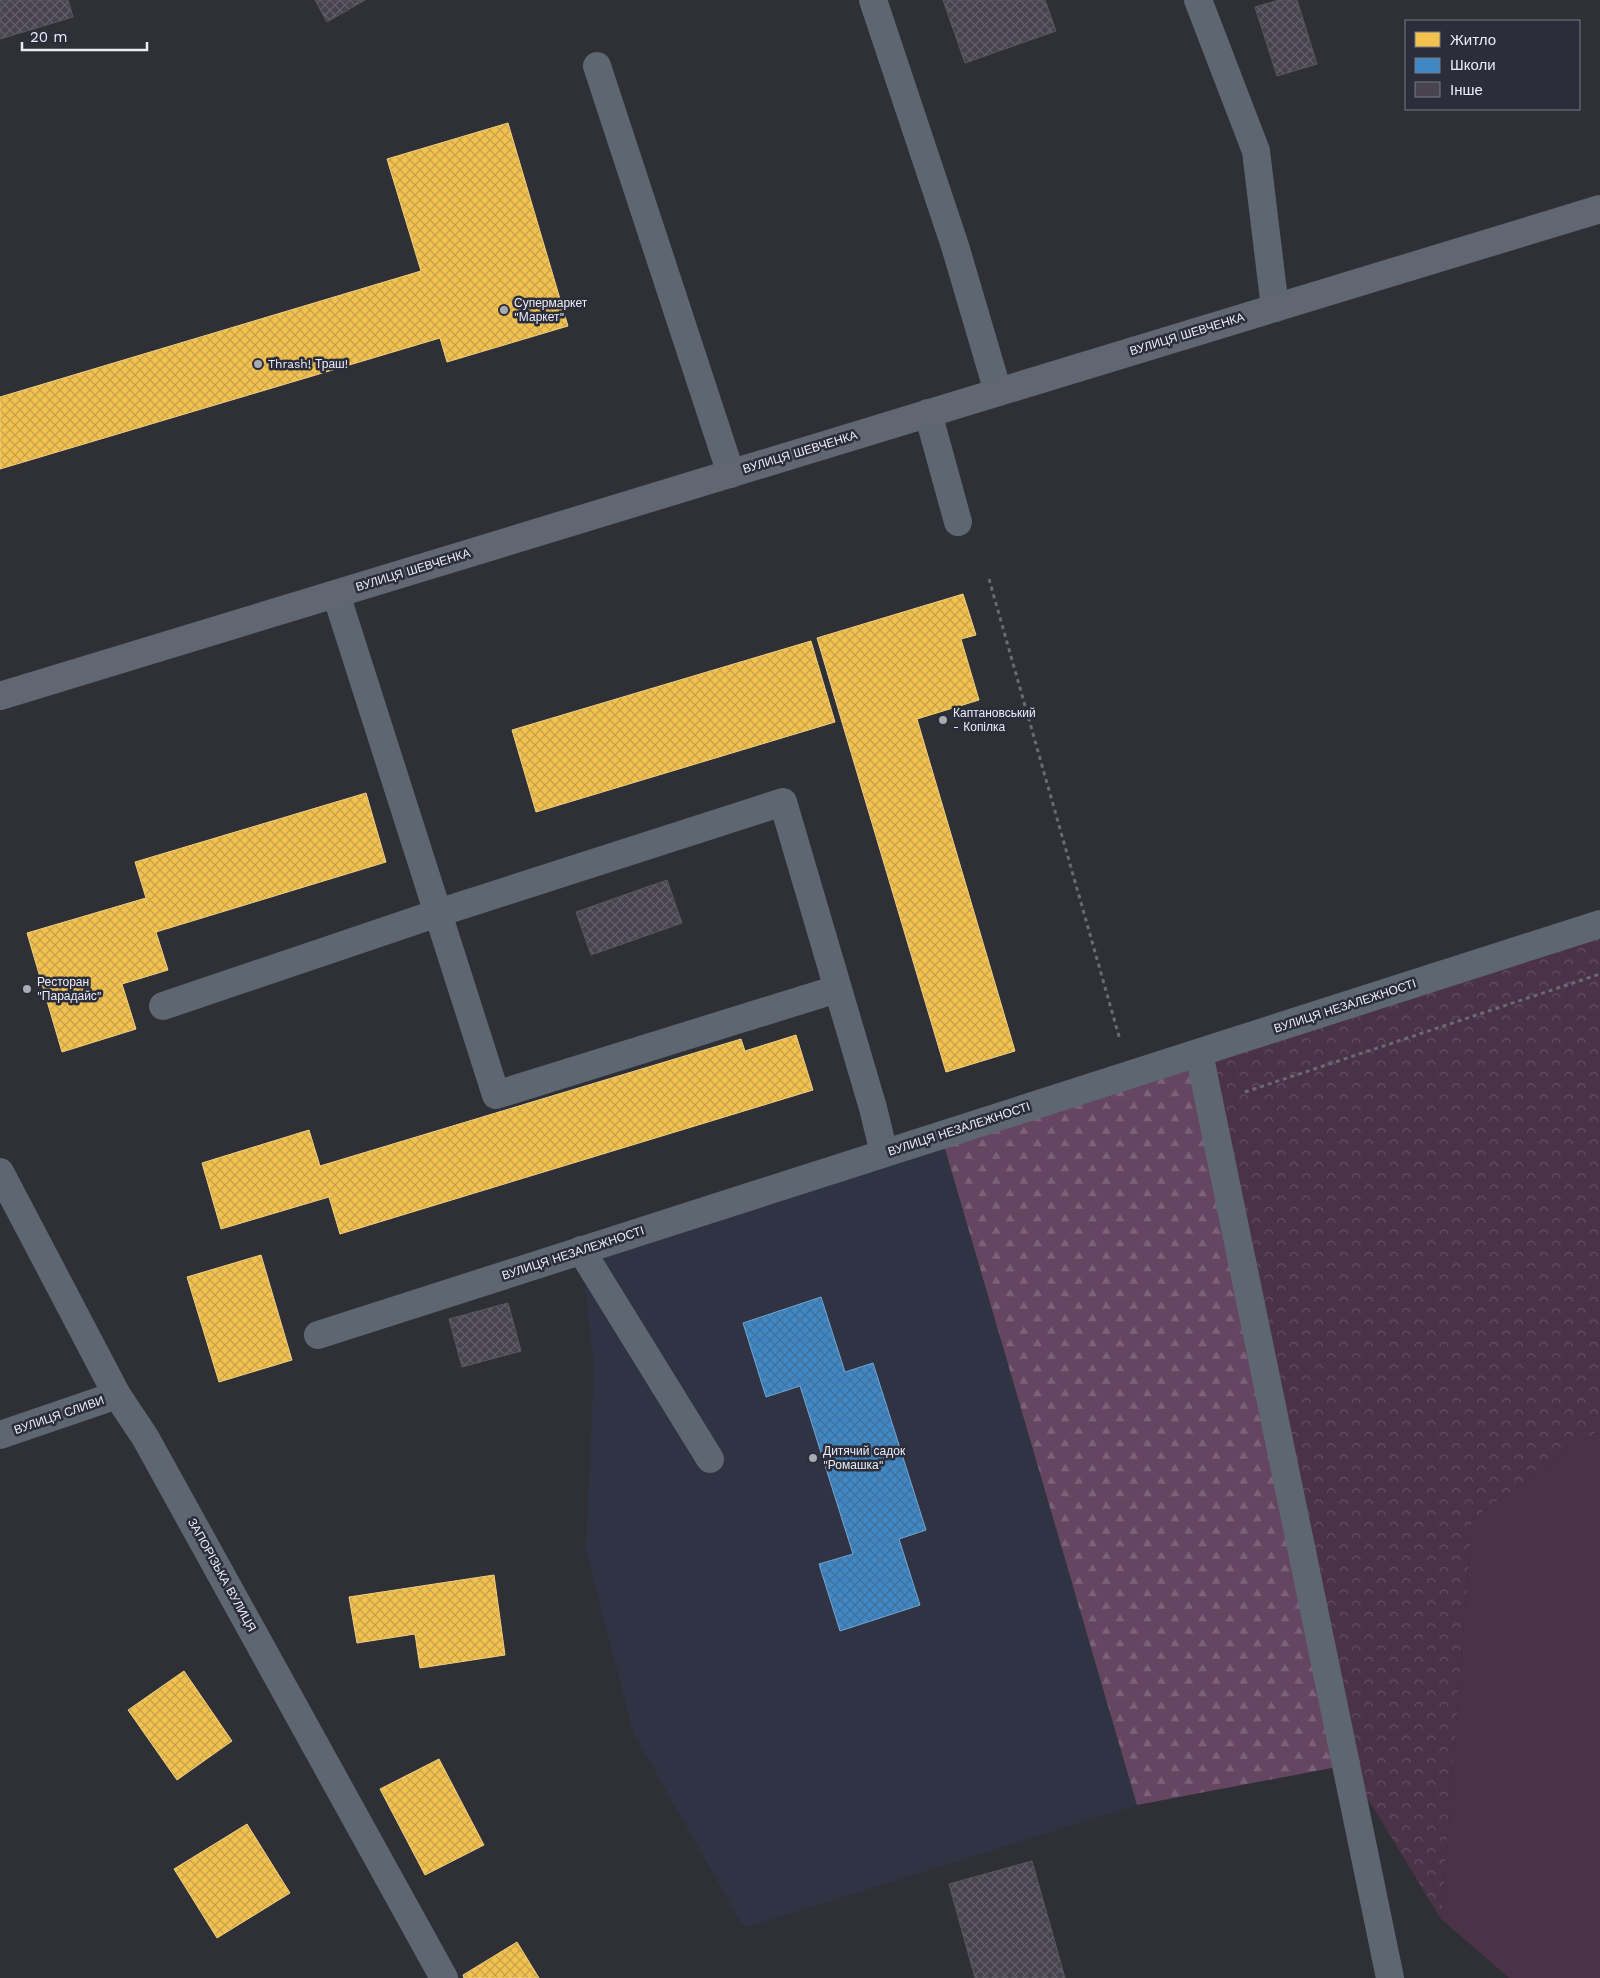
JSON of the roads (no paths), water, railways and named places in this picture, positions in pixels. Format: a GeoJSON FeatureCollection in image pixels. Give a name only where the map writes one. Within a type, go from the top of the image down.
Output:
{"type":"FeatureCollection","features":[{"type":"Feature","properties":{"kind":"main road","name":"ВУЛИЦЯ ШЕВЧЕНКА"},"geometry":{"type":"LineString","coordinates":[[0,696],[1600,209]]}},
{"type":"Feature","properties":{"kind":"street"},"geometry":{"type":"LineString","coordinates":[[873,0],[955,246],[998,392]]}},
{"type":"Feature","properties":{"kind":"street"},"geometry":{"type":"LineString","coordinates":[[1198,0],[1256,151],[1275,308]]}},
{"type":"Feature","properties":{"kind":"street"},"geometry":{"type":"LineString","coordinates":[[598,66],[731,474]]}},
{"type":"Feature","properties":{"kind":"street"},"geometry":{"type":"LineString","coordinates":[[928,413],[958,522]]}},
{"type":"Feature","properties":{"kind":"street"},"geometry":{"type":"LineString","coordinates":[[336,594],[496,1095],[837,989]]}},
{"type":"Feature","properties":{"kind":"street"},"geometry":{"type":"LineString","coordinates":[[163,1006],[438,913],[782,802],[873,1108],[884,1153]]}},
{"type":"Feature","properties":{"kind":"street","name":"ВУЛИЦЯ НЕЗАЛЕЖНОСТІ"},"geometry":{"type":"LineString","coordinates":[[318,1335],[1600,924]]}},
{"type":"Feature","properties":{"kind":"street"},"geometry":{"type":"LineString","coordinates":[[1199,1053],[1211,1103],[1390,1978]]}},
{"type":"Feature","properties":{"kind":"street","name":"ЗАПОРІЗЬКА ВУЛИЦЯ"},"geometry":{"type":"LineString","coordinates":[[0,1172],[117,1395],[145,1437],[444,1978]]}},
{"type":"Feature","properties":{"kind":"street"},"geometry":{"type":"LineString","coordinates":[[581,1250],[710,1459]]}},
{"type":"Feature","properties":{"kind":"street","name":"ВУЛИЦЯ СЛИВИ"},"geometry":{"type":"LineString","coordinates":[[0,1435],[117,1395]]}},
{"type":"Feature","properties":{"kind":"place","name":"Супермаркет \"Маркет\""},"geometry":{"type":"Point","coordinates":[504,310]}},
{"type":"Feature","properties":{"kind":"place","name":"Thrash! Траш!"},"geometry":{"type":"Point","coordinates":[258,364]}},
{"type":"Feature","properties":{"kind":"place","name":"Каптановський - Копілка"},"geometry":{"type":"Point","coordinates":[943,720]}},
{"type":"Feature","properties":{"kind":"place","name":"Ресторан \"Парадайс\""},"geometry":{"type":"Point","coordinates":[27,989]}},
{"type":"Feature","properties":{"kind":"place","name":"Дитячий садок \"Ромашка\""},"geometry":{"type":"Point","coordinates":[813,1458]}}]}
